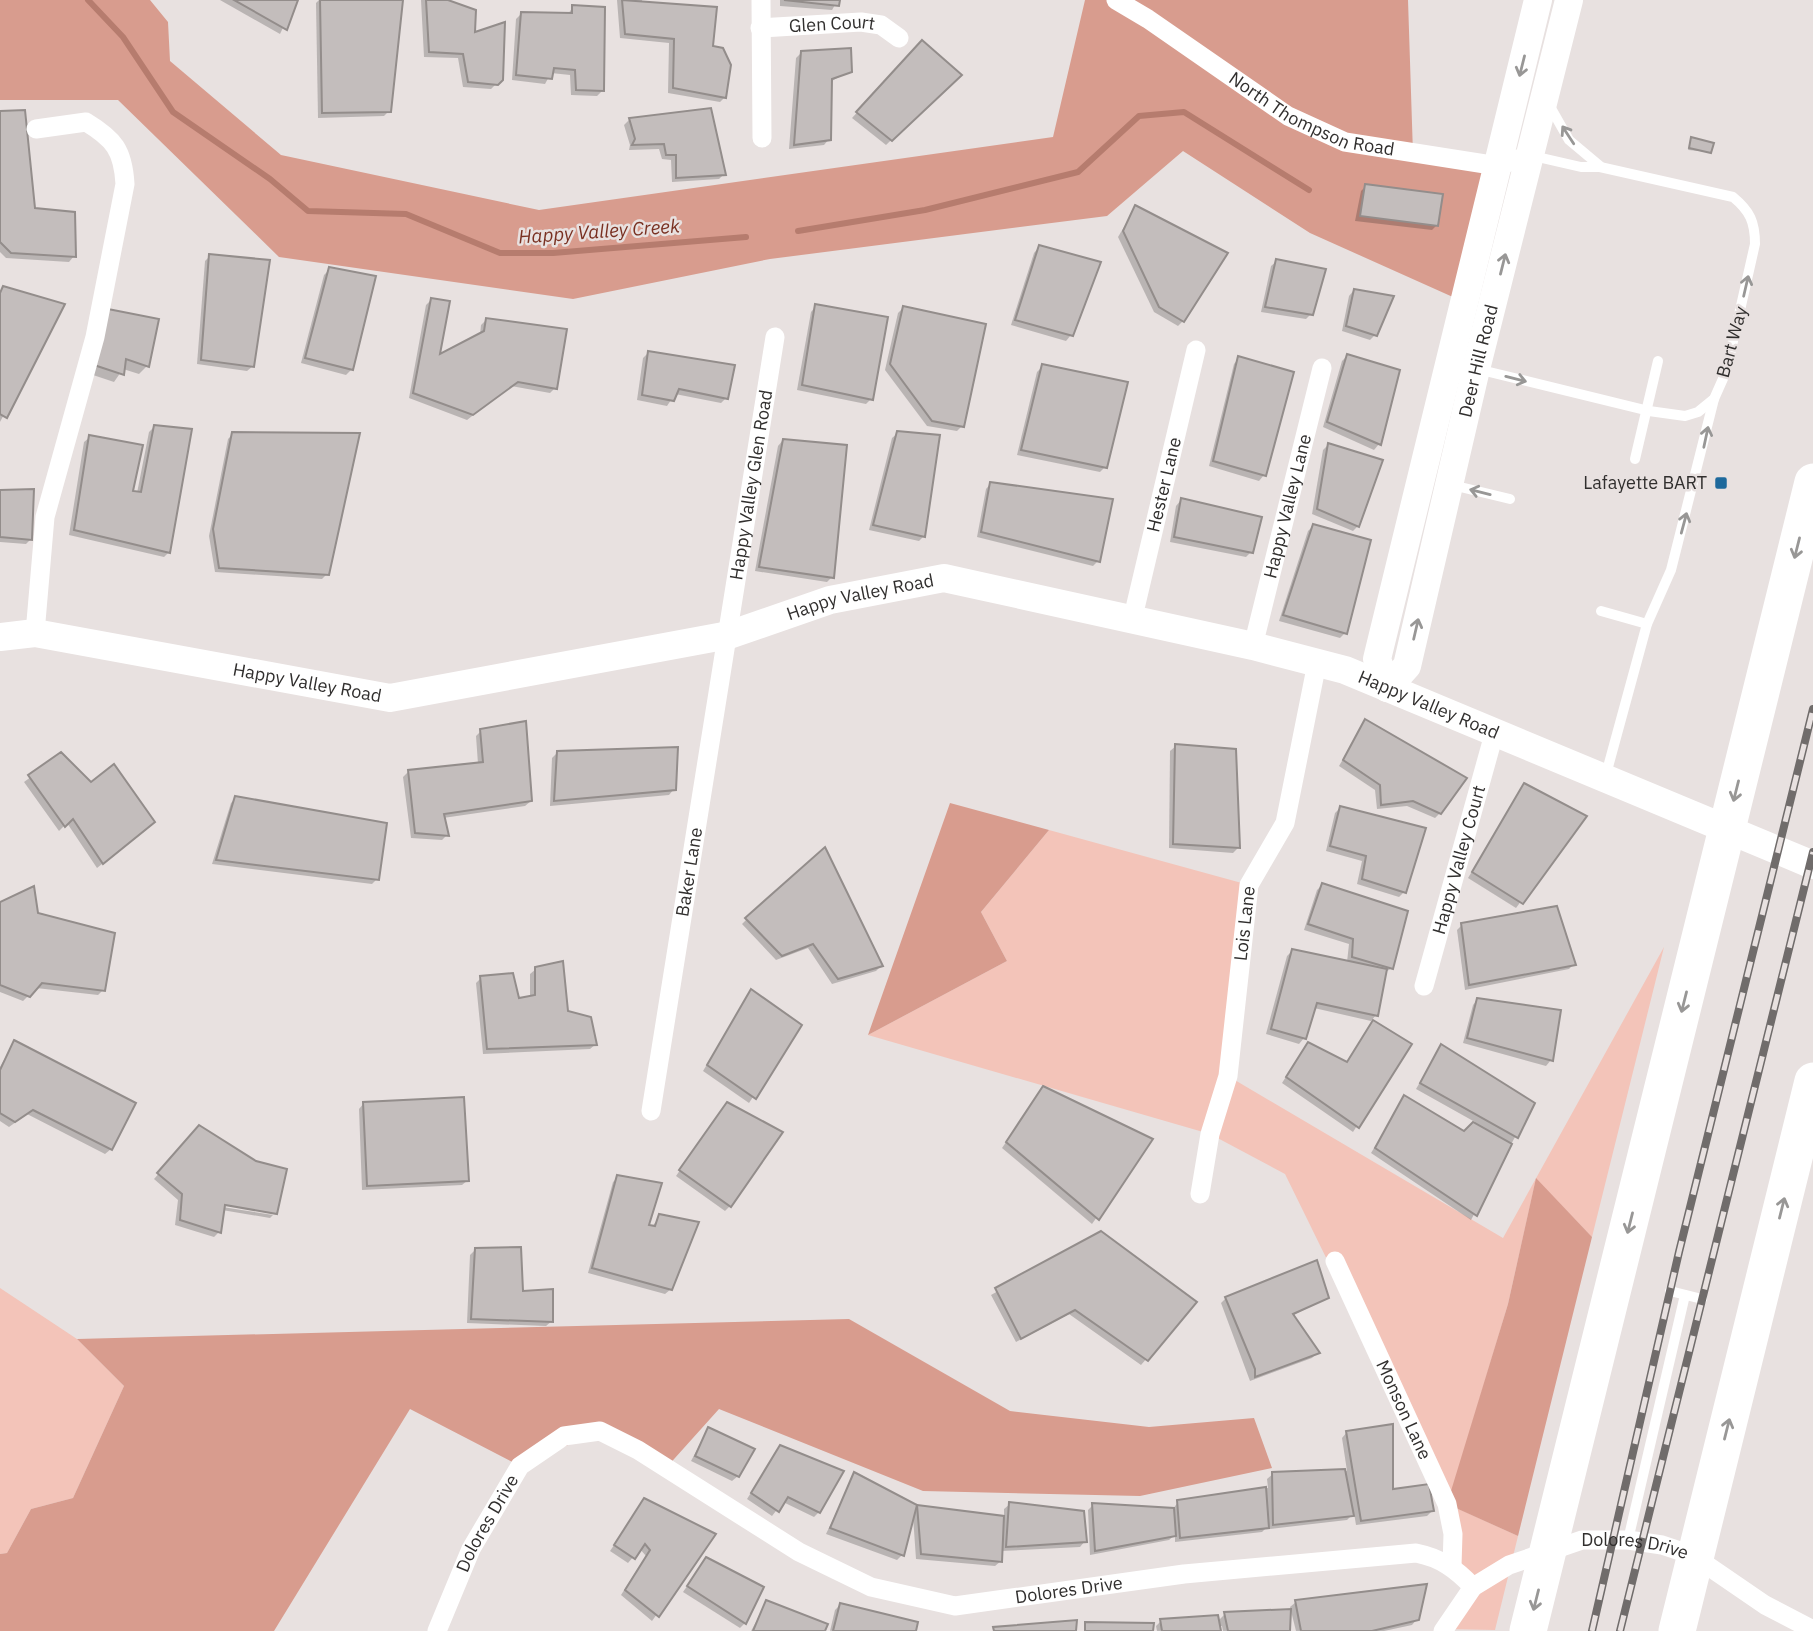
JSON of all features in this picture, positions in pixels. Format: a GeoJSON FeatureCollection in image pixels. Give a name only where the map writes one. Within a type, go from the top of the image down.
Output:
{"type":"FeatureCollection","features":[{"type":"Feature","properties":{"kind":"highway"},"geometry":{"type":"LineString","coordinates":[[1528,1631],[1813,482]]}},
{"type":"Feature","properties":{"kind":"highway"},"geometry":{"type":"LineString","coordinates":[[1680,1619],[1813,1081]]}},
{"type":"Feature","properties":{"kind":"street"},"geometry":{"type":"LineString","coordinates":[[761,0],[762,138]]}},
{"type":"Feature","properties":{"kind":"street","name":"North Thompson Road"},"geometry":{"type":"LineString","coordinates":[[1116,0],[1288,116],[1345,142],[1497,166],[1530,155]]}},
{"type":"Feature","properties":{"kind":"street","name":"Deer Hill Road"},"geometry":{"type":"LineString","coordinates":[[1381,646],[1538,0]]}},
{"type":"Feature","properties":{"kind":"street","name":"Deer Hill Road"},"geometry":{"type":"LineString","coordinates":[[1464,302],[1463,366],[1450,484],[1407,666],[1387,688],[1377,659],[1463,366],[1530,155],[1569,0]]}},
{"type":"Feature","properties":{"kind":"street","name":"Glen Court"},"geometry":{"type":"LineString","coordinates":[[760,28],[861,22],[881,25],[899,38]]}},
{"type":"Feature","properties":{"kind":"street"},"geometry":{"type":"LineString","coordinates":[[35,634],[45,517],[95,337],[125,184],[124,164],[111,137],[86,122],[36,129]]}},
{"type":"Feature","properties":{"kind":"street","name":"Happy Valley Glen Road"},"geometry":{"type":"LineString","coordinates":[[729,635],[775,337]]}},
{"type":"Feature","properties":{"kind":"street","name":"Hester Lane"},"geometry":{"type":"LineString","coordinates":[[1132,621],[1196,350]]}},
{"type":"Feature","properties":{"kind":"street","name":"Happy Valley Lane"},"geometry":{"type":"LineString","coordinates":[[1253,646],[1322,368]]}},
{"type":"Feature","properties":{"kind":"street","name":"Happy Valley Road"},"geometry":{"type":"LineString","coordinates":[[0,637],[35,634],[390,698],[729,635],[830,600],[944,578],[1253,646],[1345,670],[1813,865]]}},
{"type":"Feature","properties":{"kind":"street","name":"Baker Lane"},"geometry":{"type":"LineString","coordinates":[[651,1111],[729,635]]}},
{"type":"Feature","properties":{"kind":"street","name":"Lois Lane"},"geometry":{"type":"LineString","coordinates":[[1200,1194],[1210,1134],[1228,1076],[1249,885],[1285,823],[1317,663]]}},
{"type":"Feature","properties":{"kind":"street","name":"Happy Valley Court"},"geometry":{"type":"LineString","coordinates":[[1424,985],[1494,734]]}},
{"type":"Feature","properties":{"kind":"street","name":"Monson Lane"},"geometry":{"type":"LineString","coordinates":[[1335,1261],[1447,1504],[1453,1534],[1452,1566]]}},
{"type":"Feature","properties":{"kind":"street","name":"Dolores Drive"},"geometry":{"type":"LineString","coordinates":[[437,1631],[471,1549],[520,1466],[564,1436],[600,1431],[638,1450],[811,1558],[871,1587],[955,1606],[1184,1574],[1416,1553],[1433,1556],[1452,1566],[1474,1587],[1509,1565],[1582,1540],[1629,1541],[1662,1545],[1692,1555],[1765,1605],[1813,1630]]}},
{"type":"Feature","properties":{"kind":"street"},"geometry":{"type":"LineString","coordinates":[[1443,1631],[1474,1587]]}},
{"type":"Feature","properties":{"kind":"lane","name":"Bart Way"},"geometry":{"type":"LineString","coordinates":[[1544,97],[1581,154],[1600,167]]}},
{"type":"Feature","properties":{"kind":"lane","name":"Bart Way"},"geometry":{"type":"LineString","coordinates":[[1463,366],[1646,410],[1685,416],[1698,412],[1714,399],[1726,372],[1755,244],[1751,215],[1733,197],[1600,167],[1581,167],[1530,155]]}},
{"type":"Feature","properties":{"kind":"lane"},"geometry":{"type":"LineString","coordinates":[[1635,460],[1658,360]]}},
{"type":"Feature","properties":{"kind":"lane"},"geometry":{"type":"LineString","coordinates":[[1604,779],[1647,624],[1671,570],[1714,399]]}},
{"type":"Feature","properties":{"kind":"lane"},"geometry":{"type":"LineString","coordinates":[[1450,484],[1510,499]]}},
{"type":"Feature","properties":{"kind":"lane"},"geometry":{"type":"LineString","coordinates":[[1601,611],[1647,624]]}},
{"type":"Feature","properties":{"kind":"lane"},"geometry":{"type":"LineString","coordinates":[[1670,1292],[1702,1299]]}},
{"type":"Feature","properties":{"kind":"lane"},"geometry":{"type":"LineString","coordinates":[[1629,1541],[1685,1295]]}},
{"type":"Feature","properties":{"kind":"shaded area"},"geometry":{"type":"Polygon","coordinates":[[[0,0],[150,0],[168,22],[170,61],[281,155],[539,210],[1053,137],[1085,0],[1408,0],[1413,154],[1498,166],[1464,302],[1310,233],[1183,151],[1107,216],[770,259],[573,299],[279,257],[118,100],[0,100],[0,0]]]}},
{"type":"Feature","properties":{"kind":"shaded area"},"geometry":{"type":"Polygon","coordinates":[[[950,803],[1049,830],[981,912],[1007,961],[868,1035],[950,803]]]}},
{"type":"Feature","properties":{"kind":"shaded area"},"geometry":{"type":"Polygon","coordinates":[[[1049,830],[1249,885],[1228,1076],[1503,1238],[1664,947],[1592,1237],[1536,1179],[1508,1304],[1448,1504],[1518,1536],[1495,1630],[1444,1629],[1469,1582],[1448,1563],[1447,1504],[1285,1174],[1210,1134],[868,1035],[1007,961],[981,912],[1049,830]]]}},
{"type":"Feature","properties":{"kind":"shaded area"},"geometry":{"type":"Polygon","coordinates":[[[1536,1178],[1592,1237],[1518,1536],[1447,1504],[1508,1304],[1536,1178]]]}},
{"type":"Feature","properties":{"kind":"shaded area"},"geometry":{"type":"Polygon","coordinates":[[[0,1288],[77,1339],[124,1386],[73,1498],[31,1509],[7,1553],[0,1554],[0,1288]]]}},
{"type":"Feature","properties":{"kind":"shaded area"},"geometry":{"type":"Polygon","coordinates":[[[849,1319],[1010,1411],[1149,1427],[1254,1418],[1272,1468],[1140,1496],[923,1491],[719,1409],[666,1468],[600,1431],[520,1466],[410,1409],[274,1631],[0,1631],[0,1554],[7,1553],[31,1509],[73,1498],[124,1386],[77,1339],[849,1319]]]}},
{"type":"Feature","properties":{"kind":"building"},"geometry":{"type":"Polygon","coordinates":[[[234,0],[298,0],[287,30],[234,0]]]}},
{"type":"Feature","properties":{"kind":"building"},"geometry":{"type":"Polygon","coordinates":[[[320,0],[403,0],[391,112],[322,113],[320,0]]]}},
{"type":"Feature","properties":{"kind":"building"},"geometry":{"type":"Polygon","coordinates":[[[426,0],[448,0],[476,10],[475,32],[505,22],[503,80],[498,85],[468,82],[463,54],[429,52],[426,0]]]}},
{"type":"Feature","properties":{"kind":"building"},"geometry":{"type":"Polygon","coordinates":[[[622,0],[717,7],[713,46],[723,48],[731,65],[726,98],[673,88],[674,39],[625,34],[622,0]]]}},
{"type":"Feature","properties":{"kind":"building"},"geometry":{"type":"Polygon","coordinates":[[[784,0],[840,0],[839,6],[784,0]]]}},
{"type":"Feature","properties":{"kind":"building"},"geometry":{"type":"Polygon","coordinates":[[[572,5],[605,7],[604,91],[576,90],[575,70],[554,68],[552,79],[516,75],[521,12],[572,13],[572,5]]]}},
{"type":"Feature","properties":{"kind":"building"},"geometry":{"type":"Polygon","coordinates":[[[922,40],[962,75],[892,141],[856,112],[922,40]]]}},
{"type":"Feature","properties":{"kind":"building"},"geometry":{"type":"Polygon","coordinates":[[[851,48],[852,72],[832,79],[831,140],[794,145],[801,51],[851,48]]]}},
{"type":"Feature","properties":{"kind":"building"},"geometry":{"type":"Polygon","coordinates":[[[711,108],[726,175],[676,178],[676,155],[666,155],[664,144],[632,145],[635,139],[629,118],[711,108]]]}},
{"type":"Feature","properties":{"kind":"building"},"geometry":{"type":"Polygon","coordinates":[[[25,110],[35,208],[75,212],[76,257],[11,253],[0,242],[0,111],[25,110]]]}},
{"type":"Feature","properties":{"kind":"building"},"geometry":{"type":"Polygon","coordinates":[[[1691,137],[1714,143],[1711,153],[1689,148],[1691,137]]]}},
{"type":"Feature","properties":{"kind":"building"},"geometry":{"type":"Polygon","coordinates":[[[1365,184],[1443,194],[1438,226],[1360,216],[1365,184]]]}},
{"type":"Feature","properties":{"kind":"building"},"geometry":{"type":"Polygon","coordinates":[[[1135,205],[1228,253],[1184,322],[1159,307],[1123,231],[1135,205]]]}},
{"type":"Feature","properties":{"kind":"building"},"geometry":{"type":"Polygon","coordinates":[[[1039,245],[1101,262],[1073,336],[1015,320],[1039,245]]]}},
{"type":"Feature","properties":{"kind":"building"},"geometry":{"type":"Polygon","coordinates":[[[209,254],[270,260],[254,367],[201,360],[209,254]]]}},
{"type":"Feature","properties":{"kind":"building"},"geometry":{"type":"Polygon","coordinates":[[[1276,259],[1326,269],[1313,315],[1265,307],[1276,259]]]}},
{"type":"Feature","properties":{"kind":"building"},"geometry":{"type":"Polygon","coordinates":[[[329,267],[376,276],[353,370],[305,358],[329,267]]]}},
{"type":"Feature","properties":{"kind":"building"},"geometry":{"type":"Polygon","coordinates":[[[3,286],[65,304],[7,418],[0,414],[0,293],[3,286]]]}},
{"type":"Feature","properties":{"kind":"building"},"geometry":{"type":"Polygon","coordinates":[[[1354,289],[1394,296],[1377,336],[1346,326],[1354,289]]]}},
{"type":"Feature","properties":{"kind":"building"},"geometry":{"type":"Polygon","coordinates":[[[431,298],[450,301],[440,354],[484,331],[486,318],[567,329],[557,389],[518,382],[473,415],[413,393],[431,298]]]}},
{"type":"Feature","properties":{"kind":"building"},"geometry":{"type":"Polygon","coordinates":[[[815,304],[888,317],[873,400],[802,385],[815,304]]]}},
{"type":"Feature","properties":{"kind":"building"},"geometry":{"type":"Polygon","coordinates":[[[903,306],[986,324],[964,427],[932,421],[890,364],[903,306]]]}},
{"type":"Feature","properties":{"kind":"building"},"geometry":{"type":"Polygon","coordinates":[[[108,309],[159,319],[149,367],[126,359],[124,375],[94,365],[108,309]]]}},
{"type":"Feature","properties":{"kind":"building"},"geometry":{"type":"Polygon","coordinates":[[[648,351],[735,365],[728,399],[679,389],[674,401],[642,395],[648,351]]]}},
{"type":"Feature","properties":{"kind":"building"},"geometry":{"type":"Polygon","coordinates":[[[1347,354],[1400,370],[1381,445],[1327,422],[1347,354]]]}},
{"type":"Feature","properties":{"kind":"building"},"geometry":{"type":"Polygon","coordinates":[[[1238,356],[1294,372],[1266,476],[1213,461],[1238,356]]]}},
{"type":"Feature","properties":{"kind":"building"},"geometry":{"type":"Polygon","coordinates":[[[1042,364],[1128,382],[1107,468],[1021,450],[1042,364]]]}},
{"type":"Feature","properties":{"kind":"building"},"geometry":{"type":"Polygon","coordinates":[[[154,425],[192,429],[170,553],[74,530],[89,435],[143,445],[133,491],[141,492],[154,425]]]}},
{"type":"Feature","properties":{"kind":"building"},"geometry":{"type":"Polygon","coordinates":[[[897,431],[940,435],[925,537],[873,525],[897,431]]]}},
{"type":"Feature","properties":{"kind":"building"},"geometry":{"type":"Polygon","coordinates":[[[232,432],[360,433],[329,575],[219,568],[213,529],[232,432]]]}},
{"type":"Feature","properties":{"kind":"building"},"geometry":{"type":"Polygon","coordinates":[[[783,439],[847,445],[834,578],[759,567],[783,439]]]}},
{"type":"Feature","properties":{"kind":"building"},"geometry":{"type":"Polygon","coordinates":[[[1328,443],[1383,460],[1359,527],[1317,509],[1328,443]]]}},
{"type":"Feature","properties":{"kind":"building"},"geometry":{"type":"Polygon","coordinates":[[[990,482],[1113,499],[1100,562],[981,532],[990,482]]]}},
{"type":"Feature","properties":{"kind":"building"},"geometry":{"type":"Polygon","coordinates":[[[34,489],[32,540],[0,537],[0,490],[34,489]]]}},
{"type":"Feature","properties":{"kind":"building"},"geometry":{"type":"Polygon","coordinates":[[[1181,498],[1262,517],[1253,553],[1174,537],[1181,498]]]}},
{"type":"Feature","properties":{"kind":"building"},"geometry":{"type":"Polygon","coordinates":[[[1313,524],[1371,540],[1347,634],[1283,615],[1313,524]]]}},
{"type":"Feature","properties":{"kind":"building"},"geometry":{"type":"Polygon","coordinates":[[[1365,719],[1467,778],[1441,814],[1413,801],[1381,805],[1380,785],[1343,760],[1365,719]]]}},
{"type":"Feature","properties":{"kind":"building"},"geometry":{"type":"Polygon","coordinates":[[[526,721],[532,801],[444,814],[449,836],[415,833],[408,770],[483,762],[480,729],[526,721]]]}},
{"type":"Feature","properties":{"kind":"building"},"geometry":{"type":"Polygon","coordinates":[[[1175,744],[1236,749],[1240,848],[1173,844],[1175,744]]]}},
{"type":"Feature","properties":{"kind":"building"},"geometry":{"type":"Polygon","coordinates":[[[678,747],[676,790],[554,801],[557,751],[678,747]]]}},
{"type":"Feature","properties":{"kind":"building"},"geometry":{"type":"Polygon","coordinates":[[[61,752],[91,782],[114,764],[155,822],[103,864],[73,819],[65,827],[28,775],[61,752]]]}},
{"type":"Feature","properties":{"kind":"building"},"geometry":{"type":"Polygon","coordinates":[[[1524,783],[1587,816],[1523,904],[1472,872],[1524,783]]]}},
{"type":"Feature","properties":{"kind":"building"},"geometry":{"type":"Polygon","coordinates":[[[235,796],[387,823],[379,880],[216,860],[235,796]]]}},
{"type":"Feature","properties":{"kind":"building"},"geometry":{"type":"Polygon","coordinates":[[[1340,806],[1426,828],[1406,893],[1362,879],[1366,856],[1330,846],[1340,806]]]}},
{"type":"Feature","properties":{"kind":"building"},"geometry":{"type":"Polygon","coordinates":[[[825,847],[883,966],[838,979],[813,944],[782,956],[745,918],[825,847]]]}},
{"type":"Feature","properties":{"kind":"building"},"geometry":{"type":"Polygon","coordinates":[[[1322,883],[1408,911],[1393,969],[1352,957],[1353,939],[1308,924],[1322,883]]]}},
{"type":"Feature","properties":{"kind":"building"},"geometry":{"type":"Polygon","coordinates":[[[34,886],[38,913],[115,933],[105,991],[42,983],[30,997],[0,985],[0,902],[34,886]]]}},
{"type":"Feature","properties":{"kind":"building"},"geometry":{"type":"Polygon","coordinates":[[[1557,906],[1576,965],[1469,985],[1461,923],[1557,906]]]}},
{"type":"Feature","properties":{"kind":"building"},"geometry":{"type":"Polygon","coordinates":[[[1292,949],[1387,969],[1378,1016],[1317,1003],[1306,1039],[1271,1029],[1292,949]]]}},
{"type":"Feature","properties":{"kind":"building"},"geometry":{"type":"Polygon","coordinates":[[[563,961],[568,1011],[591,1017],[597,1045],[487,1049],[480,976],[513,973],[519,998],[535,995],[535,967],[563,961]]]}},
{"type":"Feature","properties":{"kind":"building"},"geometry":{"type":"Polygon","coordinates":[[[751,989],[802,1025],[756,1099],[707,1065],[751,989]]]}},
{"type":"Feature","properties":{"kind":"building"},"geometry":{"type":"Polygon","coordinates":[[[1477,998],[1561,1010],[1553,1061],[1467,1038],[1477,998]]]}},
{"type":"Feature","properties":{"kind":"building"},"geometry":{"type":"Polygon","coordinates":[[[1373,1020],[1412,1044],[1359,1128],[1286,1077],[1308,1042],[1347,1062],[1373,1020]]]}},
{"type":"Feature","properties":{"kind":"building"},"geometry":{"type":"Polygon","coordinates":[[[14,1040],[136,1103],[112,1150],[33,1110],[15,1122],[0,1113],[0,1070],[14,1040]]]}},
{"type":"Feature","properties":{"kind":"building"},"geometry":{"type":"Polygon","coordinates":[[[1441,1044],[1535,1103],[1518,1138],[1420,1083],[1441,1044]]]}},
{"type":"Feature","properties":{"kind":"building"},"geometry":{"type":"Polygon","coordinates":[[[1043,1086],[1153,1139],[1099,1220],[1006,1142],[1043,1086]]]}},
{"type":"Feature","properties":{"kind":"building"},"geometry":{"type":"Polygon","coordinates":[[[1404,1095],[1464,1131],[1473,1122],[1512,1144],[1477,1216],[1375,1148],[1404,1095]]]}},
{"type":"Feature","properties":{"kind":"building"},"geometry":{"type":"Polygon","coordinates":[[[464,1097],[469,1181],[367,1186],[363,1102],[464,1097]]]}},
{"type":"Feature","properties":{"kind":"building"},"geometry":{"type":"Polygon","coordinates":[[[727,1102],[783,1132],[731,1207],[679,1170],[727,1102]]]}},
{"type":"Feature","properties":{"kind":"building"},"geometry":{"type":"Polygon","coordinates":[[[199,1125],[256,1161],[287,1169],[277,1214],[225,1205],[221,1233],[180,1220],[182,1194],[157,1173],[199,1125]]]}},
{"type":"Feature","properties":{"kind":"building"},"geometry":{"type":"Polygon","coordinates":[[[617,1175],[662,1183],[649,1225],[655,1226],[659,1214],[699,1222],[672,1290],[592,1268],[617,1175]]]}},
{"type":"Feature","properties":{"kind":"building"},"geometry":{"type":"Polygon","coordinates":[[[1101,1231],[1197,1302],[1148,1361],[1075,1310],[1021,1339],[995,1288],[1101,1231]]]}},
{"type":"Feature","properties":{"kind":"building"},"geometry":{"type":"Polygon","coordinates":[[[521,1247],[523,1291],[553,1289],[553,1322],[471,1319],[475,1248],[521,1247]]]}},
{"type":"Feature","properties":{"kind":"building"},"geometry":{"type":"Polygon","coordinates":[[[1317,1260],[1329,1298],[1293,1314],[1320,1353],[1255,1377],[1255,1369],[1225,1297],[1317,1260]]]}},
{"type":"Feature","properties":{"kind":"building"},"geometry":{"type":"Polygon","coordinates":[[[1393,1424],[1393,1489],[1429,1484],[1434,1511],[1361,1521],[1346,1431],[1393,1424]]]}},
{"type":"Feature","properties":{"kind":"building"},"geometry":{"type":"Polygon","coordinates":[[[708,1427],[755,1449],[739,1477],[695,1456],[708,1427]]]}},
{"type":"Feature","properties":{"kind":"building"},"geometry":{"type":"Polygon","coordinates":[[[780,1445],[844,1471],[820,1513],[788,1497],[779,1512],[751,1493],[780,1445]]]}},
{"type":"Feature","properties":{"kind":"building"},"geometry":{"type":"Polygon","coordinates":[[[1345,1469],[1354,1516],[1273,1525],[1272,1472],[1345,1469]]]}},
{"type":"Feature","properties":{"kind":"building"},"geometry":{"type":"Polygon","coordinates":[[[854,1472],[917,1505],[904,1556],[830,1528],[854,1472]]]}},
{"type":"Feature","properties":{"kind":"building"},"geometry":{"type":"Polygon","coordinates":[[[1266,1487],[1269,1528],[1180,1538],[1177,1500],[1266,1487]]]}},
{"type":"Feature","properties":{"kind":"building"},"geometry":{"type":"Polygon","coordinates":[[[644,1498],[716,1534],[659,1617],[625,1590],[650,1550],[645,1544],[635,1559],[614,1545],[644,1498]]]}},
{"type":"Feature","properties":{"kind":"building"},"geometry":{"type":"Polygon","coordinates":[[[1009,1502],[1084,1511],[1087,1542],[1006,1547],[1009,1502]]]}},
{"type":"Feature","properties":{"kind":"building"},"geometry":{"type":"Polygon","coordinates":[[[1092,1503],[1174,1508],[1176,1536],[1095,1551],[1092,1503]]]}},
{"type":"Feature","properties":{"kind":"building"},"geometry":{"type":"Polygon","coordinates":[[[917,1505],[1004,1516],[1002,1562],[921,1554],[917,1505]]]}},
{"type":"Feature","properties":{"kind":"building"},"geometry":{"type":"Polygon","coordinates":[[[706,1557],[764,1587],[746,1624],[687,1586],[706,1557]]]}},
{"type":"Feature","properties":{"kind":"building"},"geometry":{"type":"Polygon","coordinates":[[[1427,1584],[1419,1620],[1372,1631],[1301,1631],[1295,1600],[1427,1584]]]}},
{"type":"Feature","properties":{"kind":"building"},"geometry":{"type":"Polygon","coordinates":[[[766,1600],[828,1624],[825,1631],[753,1631],[766,1600]]]}},
{"type":"Feature","properties":{"kind":"building"},"geometry":{"type":"Polygon","coordinates":[[[840,1603],[918,1622],[916,1631],[833,1631],[840,1603]]]}},
{"type":"Feature","properties":{"kind":"building"},"geometry":{"type":"Polygon","coordinates":[[[1291,1609],[1290,1631],[1228,1631],[1224,1612],[1291,1609]]]}},
{"type":"Feature","properties":{"kind":"building"},"geometry":{"type":"Polygon","coordinates":[[[1218,1615],[1221,1631],[1162,1631],[1160,1619],[1218,1615]]]}},
{"type":"Feature","properties":{"kind":"building"},"geometry":{"type":"Polygon","coordinates":[[[1077,1620],[1076,1631],[994,1631],[993,1627],[1077,1620]]]}},
{"type":"Feature","properties":{"kind":"building"},"geometry":{"type":"Polygon","coordinates":[[[1085,1622],[1154,1623],[1153,1631],[1085,1631],[1085,1622]]]}},
{"type":"Feature","properties":{"kind":"waterway","name":"Happy Valley Creek"},"geometry":{"type":"LineString","coordinates":[[88,0],[123,37],[173,112],[270,179],[308,211],[406,214],[500,253],[553,253],[746,237]]}},
{"type":"Feature","properties":{"kind":"waterway","name":"Happy Valley Creek"},"geometry":{"type":"LineString","coordinates":[[798,231],[925,210],[1078,172],[1139,116],[1184,112],[1309,190]]}},
{"type":"Feature","properties":{"kind":"railway"},"geometry":{"type":"LineString","coordinates":[[1592,1631],[1679,1252],[1813,709]]}},
{"type":"Feature","properties":{"kind":"railway"},"geometry":{"type":"LineString","coordinates":[[1620,1631],[1813,852]]}},
{"type":"Feature","properties":{"kind":"place","name":"Lafayette BART"},"geometry":{"type":"Point","coordinates":[1721,483]}}]}
